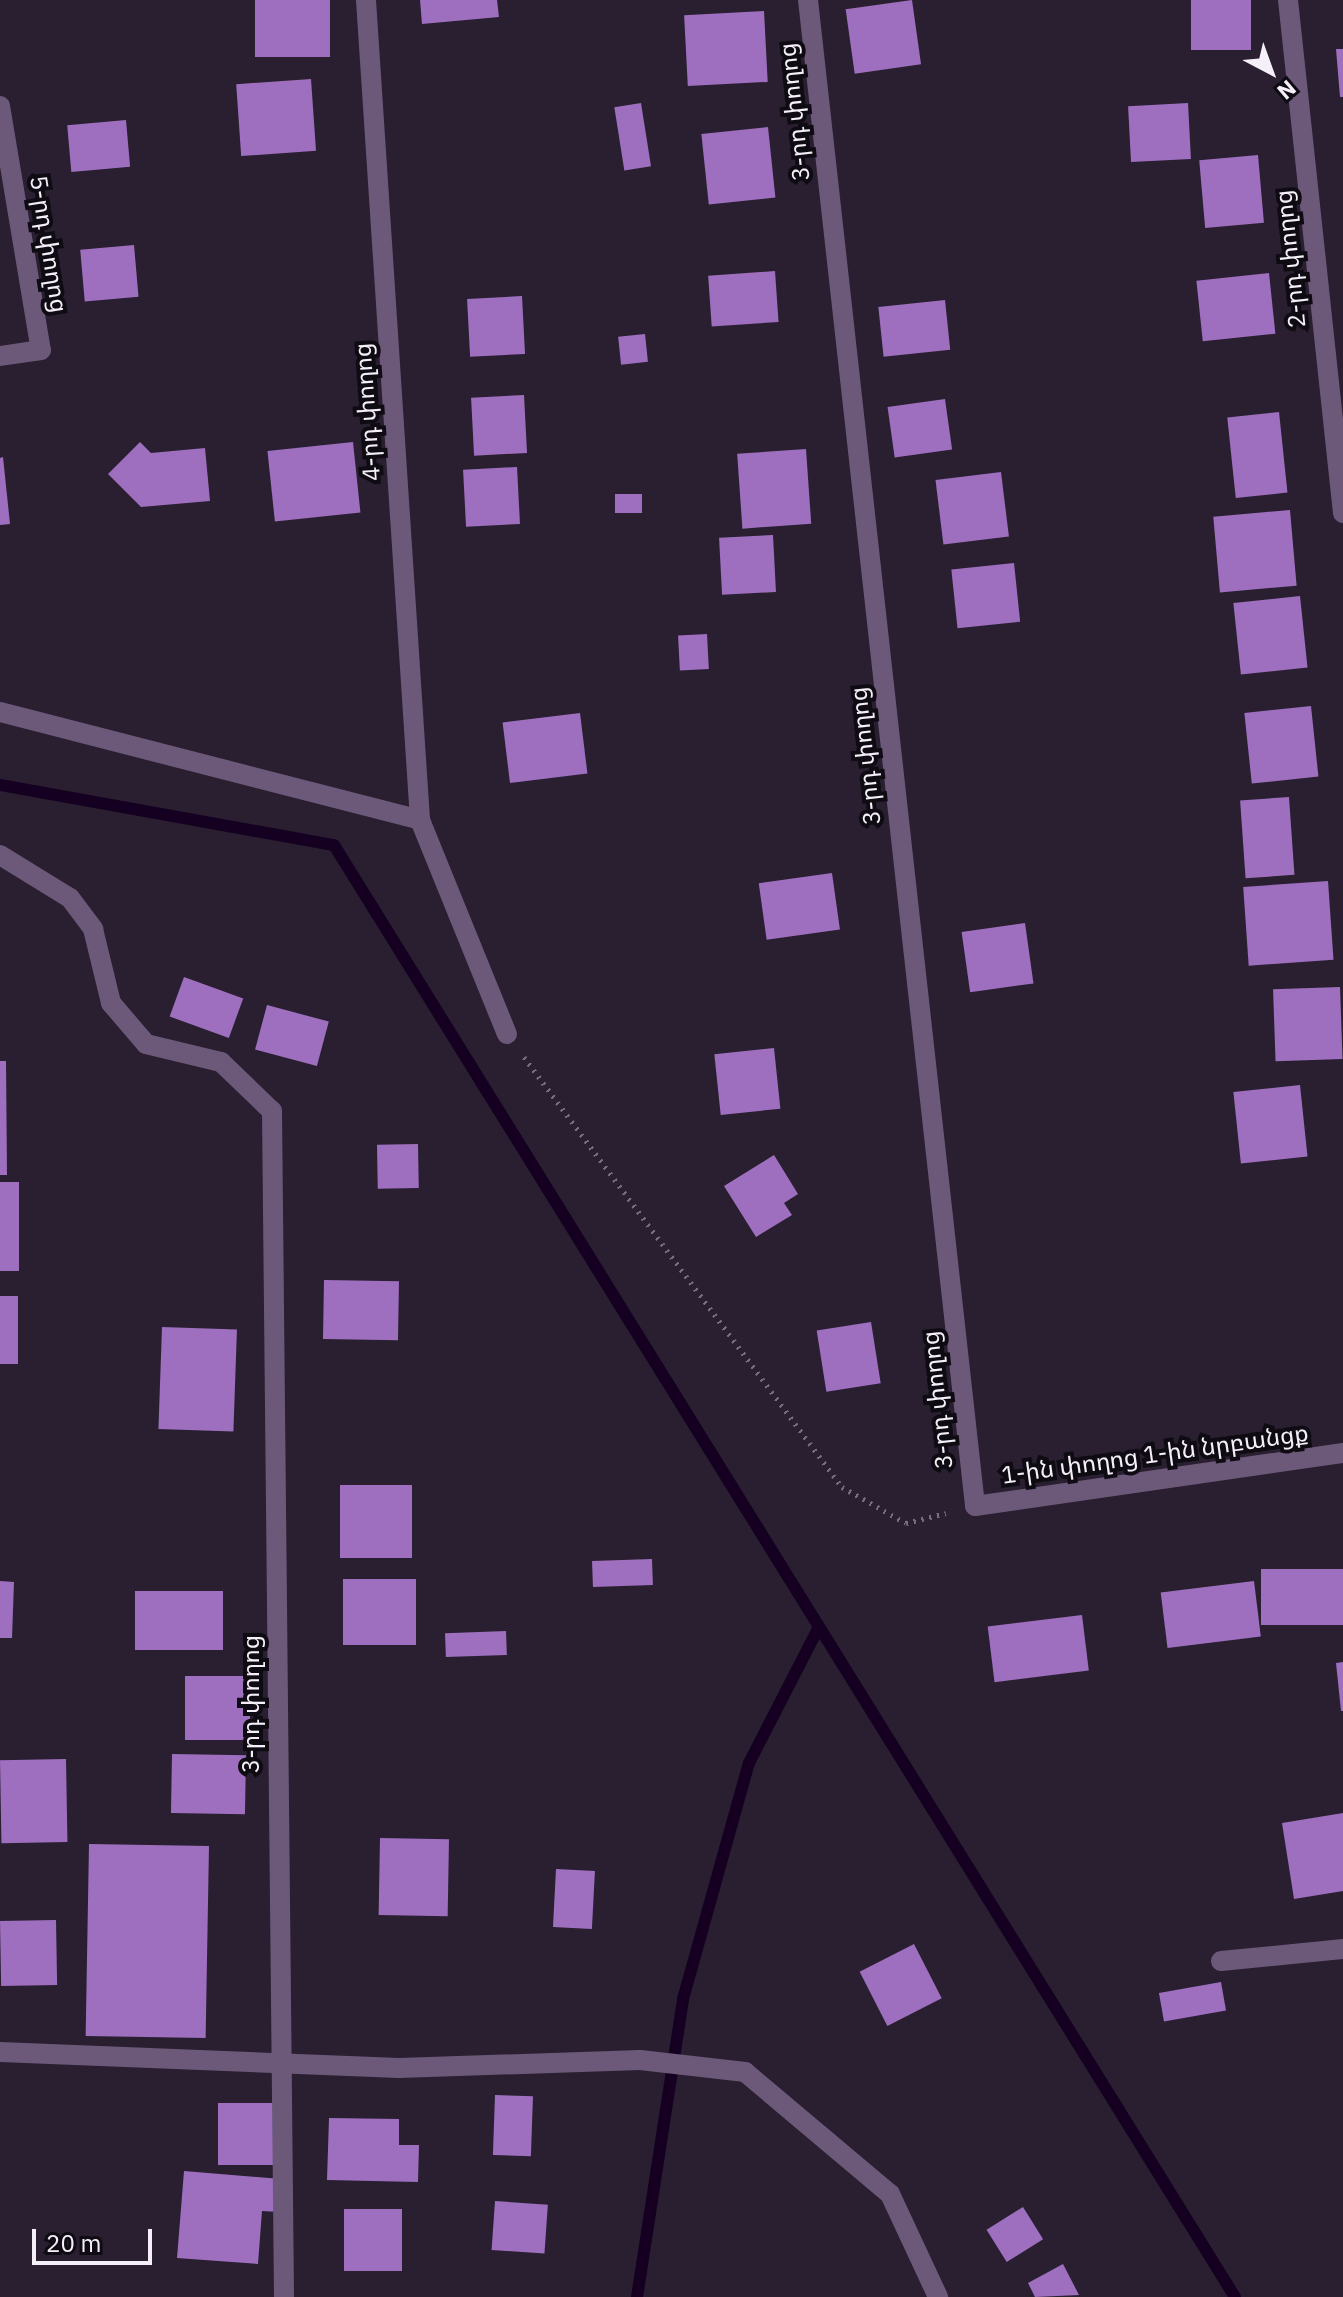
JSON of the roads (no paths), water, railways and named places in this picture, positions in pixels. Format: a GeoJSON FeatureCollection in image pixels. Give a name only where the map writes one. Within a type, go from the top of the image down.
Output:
{"type":"FeatureCollection","features":[{"type":"Feature","properties":{"kind":"street","name":"4-րդ փողոց"},"geometry":{"type":"LineString","coordinates":[[366,0],[420,820],[507,1034]]}},
{"type":"Feature","properties":{"kind":"street","name":"3-րդ փողոց"},"geometry":{"type":"LineString","coordinates":[[808,0],[975,1506]]}},
{"type":"Feature","properties":{"kind":"street","name":"2-րդ փողոց"},"geometry":{"type":"LineString","coordinates":[[1288,0],[1343,513]]}},
{"type":"Feature","properties":{"kind":"street","name":"5-րդ փողոց"},"geometry":{"type":"LineString","coordinates":[[0,106],[41,350],[0,356]]}},
{"type":"Feature","properties":{"kind":"street"},"geometry":{"type":"LineString","coordinates":[[0,712],[420,820]]}},
{"type":"Feature","properties":{"kind":"street","name":"3-րդ փողոց"},"geometry":{"type":"LineString","coordinates":[[0,855],[70,898],[93,929],[111,1003],[146,1044],[221,1062],[272,1111],[284,2297]]}},
{"type":"Feature","properties":{"kind":"street","name":"1-ին փողոց 1-ին նրբանցք"},"geometry":{"type":"LineString","coordinates":[[975,1506],[1343,1453]]}},
{"type":"Feature","properties":{"kind":"street"},"geometry":{"type":"LineString","coordinates":[[1221,1961],[1343,1949]]}},
{"type":"Feature","properties":{"kind":"street"},"geometry":{"type":"LineString","coordinates":[[0,2052],[399,2068],[640,2060],[699,2064],[745,2072],[890,2194],[938,2297]]}},
{"type":"Feature","properties":{"kind":"waterway"},"geometry":{"type":"LineString","coordinates":[[0,785],[334,845],[1235,2297]]}},
{"type":"Feature","properties":{"kind":"waterway"},"geometry":{"type":"LineString","coordinates":[[637,2297],[683,1999],[749,1763],[819,1627]]}}]}
